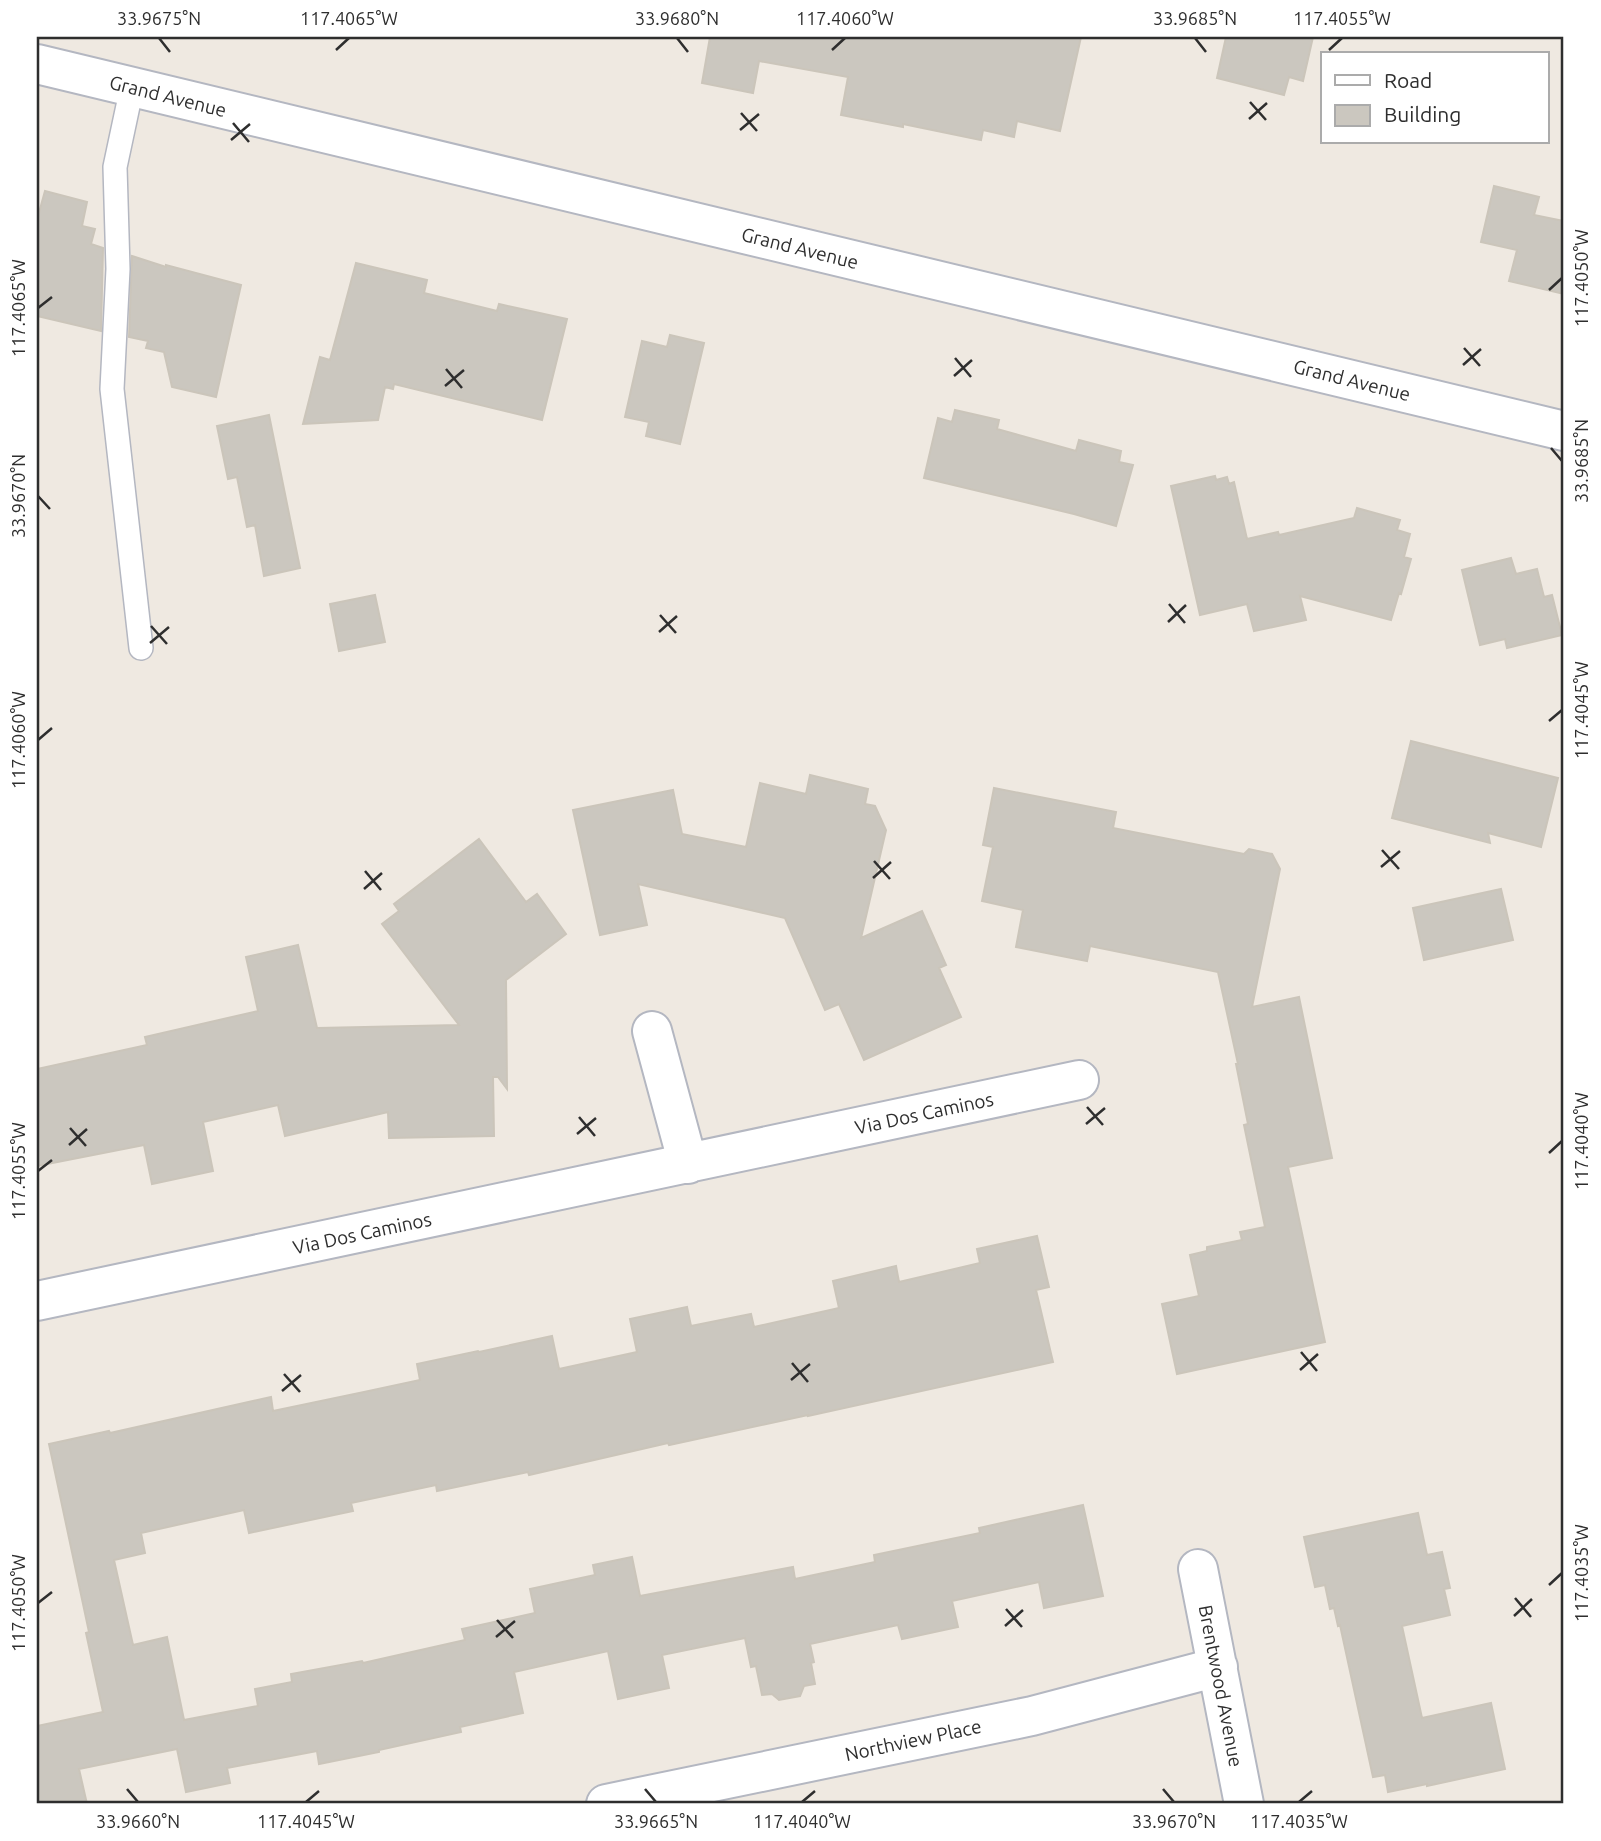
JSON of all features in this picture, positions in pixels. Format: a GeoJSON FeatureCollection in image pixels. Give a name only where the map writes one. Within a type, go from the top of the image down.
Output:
{"type":"FeatureCollection","features":[{"type":"Feature","properties":{"kind":"street","name":"Grand Avenue"},"geometry":{"type":"LineString","coordinates":[[37,64],[1564,431]]}},
{"type":"Feature","properties":{"kind":"street"},"geometry":{"type":"LineString","coordinates":[[652,1031],[688,1164]]}},
{"type":"Feature","properties":{"kind":"street","name":"Via Dos Caminos"},"geometry":{"type":"LineString","coordinates":[[37,1301],[1079,1080]]}},
{"type":"Feature","properties":{"kind":"street","name":"Brentwood Avenue"},"geometry":{"type":"LineString","coordinates":[[1198,1569],[1244,1804]]}},
{"type":"Feature","properties":{"kind":"street","name":"Northview Place"},"geometry":{"type":"LineString","coordinates":[[606,1804],[1032,1716],[1218,1667]]}},
{"type":"Feature","properties":{"kind":"lane"},"geometry":{"type":"LineString","coordinates":[[132,87],[115,167],[118,269],[112,390],[142,648]]}},
{"type":"Feature","properties":{"kind":"building"},"geometry":{"type":"Polygon","coordinates":[[[710,37],[1081,37],[1060,131],[1017,121],[1014,137],[983,130],[981,140],[841,115],[848,77],[759,61],[753,93],[702,83],[710,37]]]}},
{"type":"Feature","properties":{"kind":"building"},"geometry":{"type":"Polygon","coordinates":[[[1226,37],[1313,37],[1303,81],[1289,77],[1284,95],[1217,78],[1226,37]]]}},
{"type":"Feature","properties":{"kind":"building"},"geometry":{"type":"Polygon","coordinates":[[[1494,186],[1539,197],[1534,215],[1564,221],[1564,294],[1509,281],[1517,250],[1481,242],[1494,186]]]}},
{"type":"Feature","properties":{"kind":"building"},"geometry":{"type":"Polygon","coordinates":[[[45,191],[87,202],[82,226],[95,229],[91,244],[103,248],[101,331],[37,316],[37,220],[45,191]]]}},
{"type":"Feature","properties":{"kind":"building"},"geometry":{"type":"Polygon","coordinates":[[[132,256],[241,285],[216,397],[172,387],[164,352],[146,348],[148,341],[129,337],[132,256]]]}},
{"type":"Feature","properties":{"kind":"building"},"geometry":{"type":"Polygon","coordinates":[[[356,263],[427,280],[424,293],[497,311],[499,304],[567,319],[542,420],[394,384],[393,389],[385,387],[378,420],[303,424],[320,357],[330,360],[356,263]]]}},
{"type":"Feature","properties":{"kind":"building"},"geometry":{"type":"Polygon","coordinates":[[[670,335],[704,343],[680,444],[646,436],[649,422],[625,417],[642,341],[667,347],[670,335]]]}},
{"type":"Feature","properties":{"kind":"building"},"geometry":{"type":"Polygon","coordinates":[[[955,410],[999,420],[997,429],[1076,451],[1079,440],[1121,451],[1119,462],[1133,465],[1116,526],[924,478],[938,418],[952,422],[955,410]]]}},
{"type":"Feature","properties":{"kind":"building"},"geometry":{"type":"Polygon","coordinates":[[[269,415],[300,568],[264,576],[255,525],[247,527],[237,477],[228,479],[217,426],[269,415]]]}},
{"type":"Feature","properties":{"kind":"building"},"geometry":{"type":"Polygon","coordinates":[[[1215,476],[1216,480],[1227,477],[1229,484],[1234,482],[1247,539],[1278,532],[1279,535],[1354,518],[1357,508],[1400,520],[1397,530],[1410,534],[1404,557],[1411,559],[1391,620],[1300,596],[1306,620],[1254,631],[1247,604],[1200,615],[1171,486],[1215,476]]]}},
{"type":"Feature","properties":{"kind":"building"},"geometry":{"type":"Polygon","coordinates":[[[1511,558],[1516,574],[1537,569],[1544,597],[1552,595],[1562,635],[1507,648],[1505,639],[1480,645],[1462,570],[1511,558]]]}},
{"type":"Feature","properties":{"kind":"building"},"geometry":{"type":"Polygon","coordinates":[[[375,595],[385,642],[339,651],[330,604],[375,595]]]}},
{"type":"Feature","properties":{"kind":"building"},"geometry":{"type":"Polygon","coordinates":[[[1411,741],[1558,778],[1541,847],[1488,833],[1490,843],[1392,818],[1411,741]]]}},
{"type":"Feature","properties":{"kind":"building"},"geometry":{"type":"Polygon","coordinates":[[[810,775],[868,789],[865,804],[875,806],[886,830],[861,938],[922,911],[946,965],[939,968],[961,1017],[864,1060],[839,1004],[825,1010],[785,918],[638,884],[647,925],[600,935],[573,810],[673,790],[682,834],[746,847],[760,783],[806,794],[810,775]]]}},
{"type":"Feature","properties":{"kind":"building"},"geometry":{"type":"Polygon","coordinates":[[[994,788],[1116,812],[1113,828],[1244,854],[1249,849],[1272,854],[1280,869],[1252,1007],[1299,997],[1332,1158],[1288,1167],[1325,1342],[1177,1374],[1162,1304],[1199,1296],[1190,1255],[1207,1251],[1207,1247],[1242,1240],[1240,1232],[1265,1227],[1244,1125],[1248,1124],[1238,1064],[1218,972],[1090,946],[1087,961],[1016,947],[1023,910],[982,901],[993,847],[983,845],[994,788]]]}},
{"type":"Feature","properties":{"kind":"building"},"geometry":{"type":"Polygon","coordinates":[[[479,839],[526,902],[537,894],[566,934],[506,980],[507,1089],[498,1077],[493,1077],[494,1136],[389,1138],[388,1112],[285,1136],[278,1105],[203,1122],[213,1171],[152,1184],[144,1145],[37,1166],[37,1069],[147,1045],[145,1037],[258,1011],[246,957],[298,945],[317,1028],[459,1025],[382,924],[399,911],[394,904],[479,839]]]}},
{"type":"Feature","properties":{"kind":"building"},"geometry":{"type":"Polygon","coordinates":[[[1501,889],[1513,940],[1424,960],[1413,908],[1501,889]]]}},
{"type":"Feature","properties":{"kind":"building"},"geometry":{"type":"Polygon","coordinates":[[[1037,1236],[1049,1287],[1036,1290],[1053,1362],[529,1475],[528,1472],[437,1491],[436,1485],[351,1503],[353,1511],[249,1533],[244,1510],[141,1533],[145,1553],[114,1560],[133,1645],[167,1637],[184,1720],[258,1706],[255,1689],[292,1682],[291,1674],[362,1661],[363,1663],[465,1640],[462,1629],[535,1613],[530,1589],[595,1575],[593,1565],[632,1557],[640,1596],[793,1567],[795,1579],[875,1562],[874,1555],[980,1533],[979,1528],[1083,1505],[1103,1596],[1044,1608],[1039,1582],[952,1601],[958,1627],[902,1639],[898,1625],[810,1644],[815,1684],[804,1686],[800,1696],[779,1700],[772,1694],[762,1695],[756,1666],[751,1667],[745,1638],[662,1655],[669,1688],[618,1699],[608,1651],[514,1672],[523,1713],[460,1727],[461,1732],[319,1764],[317,1751],[227,1768],[230,1783],[186,1792],[177,1749],[79,1769],[87,1804],[37,1804],[37,1726],[103,1712],[49,1444],[271,1397],[273,1411],[420,1380],[417,1364],[552,1336],[559,1369],[637,1352],[630,1319],[687,1307],[691,1326],[751,1314],[754,1327],[839,1308],[833,1281],[896,1266],[899,1282],[980,1263],[977,1249],[1037,1236]]]}},
{"type":"Feature","properties":{"kind":"building"},"geometry":{"type":"Polygon","coordinates":[[[1418,1513],[1427,1555],[1442,1552],[1450,1588],[1444,1589],[1450,1615],[1402,1626],[1422,1718],[1491,1703],[1505,1769],[1388,1792],[1385,1775],[1373,1777],[1340,1625],[1338,1626],[1334,1608],[1330,1609],[1325,1585],[1315,1587],[1304,1537],[1418,1513]]]}}]}
